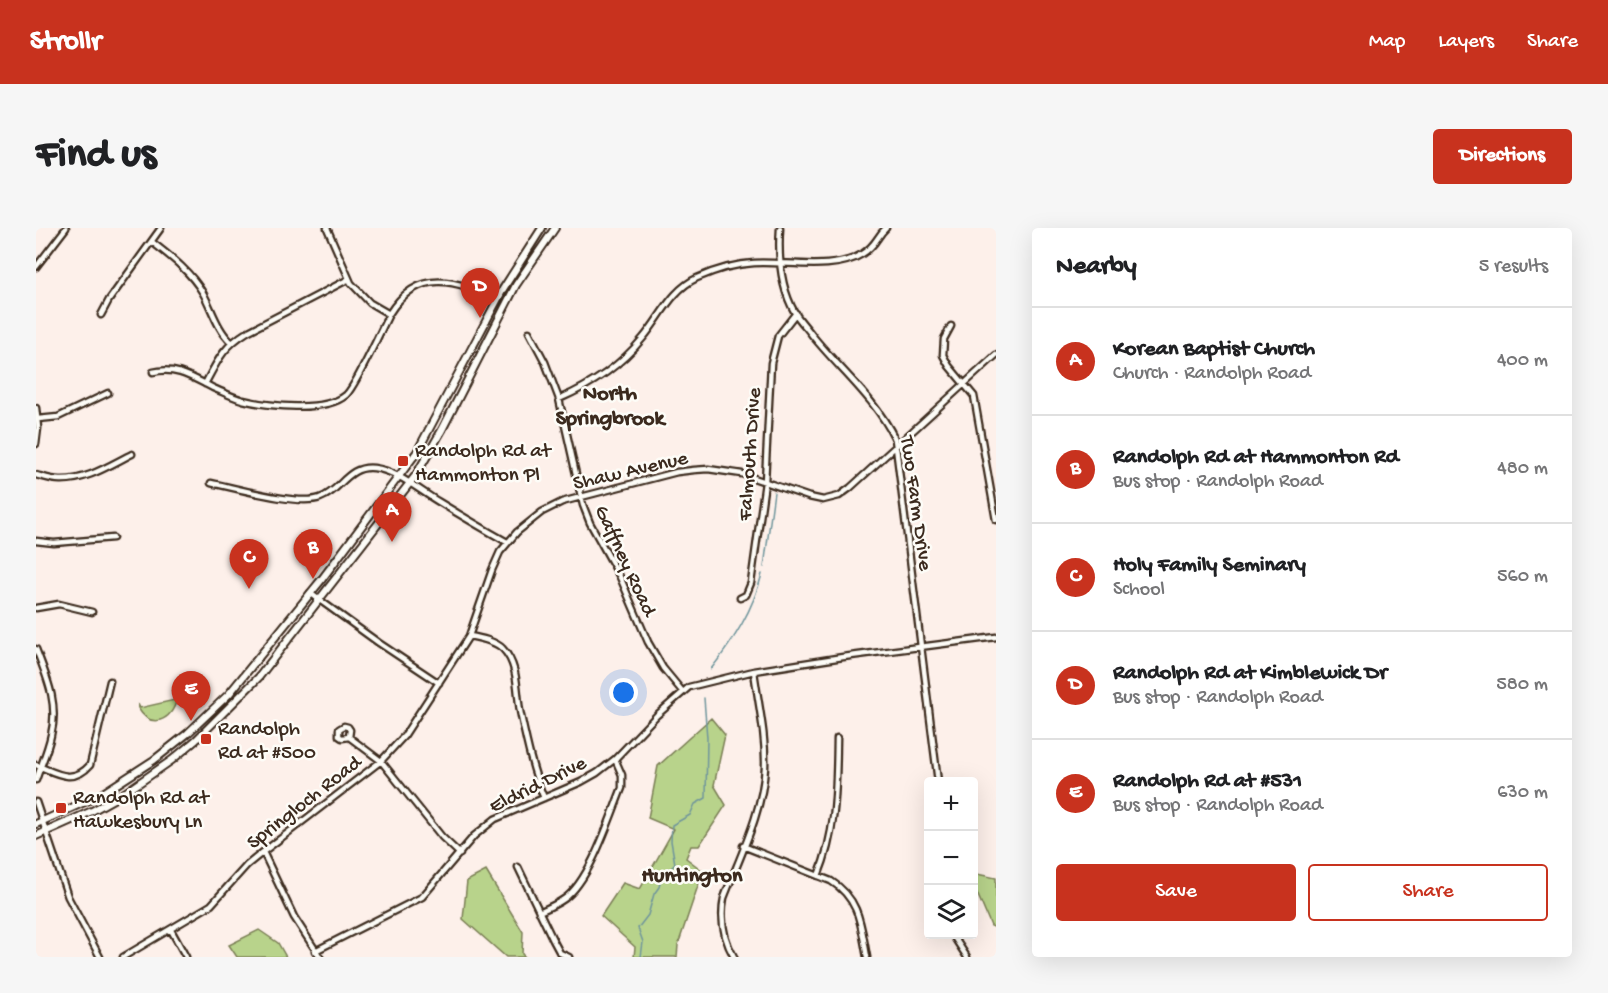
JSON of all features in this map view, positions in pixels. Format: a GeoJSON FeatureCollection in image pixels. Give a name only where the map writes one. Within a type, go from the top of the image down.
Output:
{"type":"FeatureCollection","features":[{"type":"Feature","properties":{"kind":"main road"},"geometry":{"type":"LineString","coordinates":[[36,836],[42,826],[118,784],[185,736],[229,694],[374,512],[417,452],[498,299],[542,228]]}},
{"type":"Feature","properties":{"kind":"main road"},"geometry":{"type":"LineString","coordinates":[[42,826],[92,811],[126,792],[196,740],[259,677],[410,483],[442,430],[516,285],[555,228]]}},
{"type":"Feature","properties":{"kind":"street"},"geometry":{"type":"LineString","coordinates":[[36,267],[66,228]]}},
{"type":"Feature","properties":{"kind":"street"},"geometry":{"type":"LineString","coordinates":[[101,315],[160,228]]}},
{"type":"Feature","properties":{"kind":"street"},"geometry":{"type":"LineString","coordinates":[[327,228],[349,279],[365,299],[388,314]]}},
{"type":"Feature","properties":{"kind":"street","name":"Two Farm Drive"},"geometry":{"type":"LineString","coordinates":[[780,228],[780,263],[786,290],[796,313],[885,418],[895,439],[937,777]]}},
{"type":"Feature","properties":{"kind":"street"},"geometry":{"type":"LineString","coordinates":[[560,399],[584,388],[616,366],[645,336],[672,297],[696,279],[737,265],[830,263],[851,260],[876,244],[882,229]]}},
{"type":"Feature","properties":{"kind":"street"},"geometry":{"type":"LineString","coordinates":[[152,242],[190,274],[202,291],[224,335],[231,342]]}},
{"type":"Feature","properties":{"kind":"street"},"geometry":{"type":"LineString","coordinates":[[205,384],[219,357],[231,342],[349,279]]}},
{"type":"Feature","properties":{"kind":"street"},"geometry":{"type":"LineString","coordinates":[[153,372],[172,370],[184,373],[232,397],[254,402],[312,408],[331,404],[346,395],[388,314],[394,305],[412,289],[436,281],[461,284],[498,299]]}},
{"type":"Feature","properties":{"kind":"street","name":"Falmouth Drive"},"geometry":{"type":"LineString","coordinates":[[740,598],[746,595],[751,583],[765,482],[771,363],[778,336],[796,313]]}},
{"type":"Feature","properties":{"kind":"street"},"geometry":{"type":"LineString","coordinates":[[951,326],[944,339],[943,355],[949,366],[974,396],[996,520]]}},
{"type":"Feature","properties":{"kind":"street","name":"Gaffney Road"},"geometry":{"type":"LineString","coordinates":[[529,332],[545,362],[560,399],[581,496],[590,523],[620,578],[648,642],[663,668],[682,692]]}},
{"type":"Feature","properties":{"kind":"street","name":"Shaw Avenue"},"geometry":{"type":"LineString","coordinates":[[469,636],[492,570],[507,542],[542,512],[581,496],[677,472],[694,470],[732,472],[808,497],[831,499],[850,488],[996,355]]}},
{"type":"Feature","properties":{"kind":"street"},"geometry":{"type":"LineString","coordinates":[[38,419],[58,417],[108,393]]}},
{"type":"Feature","properties":{"kind":"street"},"geometry":{"type":"LineString","coordinates":[[36,408],[38,419],[36,444]]}},
{"type":"Feature","properties":{"kind":"street"},"geometry":{"type":"LineString","coordinates":[[36,475],[58,480],[76,479],[90,475],[132,454]]}},
{"type":"Feature","properties":{"kind":"street"},"geometry":{"type":"LineString","coordinates":[[211,483],[286,498],[312,500],[329,494],[346,476],[356,471],[374,468],[410,483],[507,542]]}},
{"type":"Feature","properties":{"kind":"street"},"geometry":{"type":"LineString","coordinates":[[36,541],[54,543],[113,538]]}},
{"type":"Feature","properties":{"kind":"street"},"geometry":{"type":"LineString","coordinates":[[310,593],[379,643],[439,682]]}},
{"type":"Feature","properties":{"kind":"street"},"geometry":{"type":"LineString","coordinates":[[36,608],[59,604],[92,612]]}},
{"type":"Feature","properties":{"kind":"street"},"geometry":{"type":"LineString","coordinates":[[469,636],[498,645],[509,657],[531,760],[544,798]]}},
{"type":"Feature","properties":{"kind":"street","name":"Springloch Road"},"geometry":{"type":"LineString","coordinates":[[123,957],[211,905],[247,865],[381,761],[404,736],[469,636]]}},
{"type":"Feature","properties":{"kind":"street","name":"Eldrid Drive"},"geometry":{"type":"LineString","coordinates":[[315,951],[422,897],[474,836],[495,819],[581,782],[615,759],[657,715],[689,687],[754,671],[996,637]]}},
{"type":"Feature","properties":{"kind":"street"},"geometry":{"type":"LineString","coordinates":[[36,649],[51,688],[54,712],[52,734],[38,765],[36,780]]}},
{"type":"Feature","properties":{"kind":"street"},"geometry":{"type":"LineString","coordinates":[[734,957],[725,937],[723,907],[759,801],[765,769],[763,734],[754,671]]}},
{"type":"Feature","properties":{"kind":"street"},"geometry":{"type":"LineString","coordinates":[[38,765],[70,777],[84,772],[90,765],[110,681]]}},
{"type":"Feature","properties":{"kind":"street"},"geometry":{"type":"LineString","coordinates":[[349,737],[381,761],[442,837],[460,854]]}},
{"type":"Feature","properties":{"kind":"street"},"geometry":{"type":"LineString","coordinates":[[818,876],[827,855],[834,822],[837,738]]}},
{"type":"Feature","properties":{"kind":"street"},"geometry":{"type":"LineString","coordinates":[[539,912],[565,899],[576,888],[586,871],[622,788],[622,775],[615,759]]}},
{"type":"Feature","properties":{"kind":"street"},"geometry":{"type":"LineString","coordinates":[[36,802],[42,826],[68,897],[100,957]]}},
{"type":"Feature","properties":{"kind":"street"},"geometry":{"type":"LineString","coordinates":[[743,846],[840,886],[855,904],[867,957]]}},
{"type":"Feature","properties":{"kind":"street"},"geometry":{"type":"LineString","coordinates":[[263,852],[294,917],[320,957]]}},
{"type":"Feature","properties":{"kind":"street"},"geometry":{"type":"LineString","coordinates":[[518,867],[560,953],[569,957]]}},
{"type":"Feature","properties":{"kind":"street"},"geometry":{"type":"LineString","coordinates":[[171,930],[186,957]]}},
{"type":"Feature","properties":{"kind":"street"},"geometry":{"type":"LineString","coordinates":[[955,939],[966,957]]}},
{"type":"Feature","properties":{"kind":"green space"},"geometry":{"type":"Polygon","coordinates":[[[175,696],[177,699],[174,707],[160,720],[149,719],[138,708],[138,704],[140,708],[175,700],[175,696]]]}},
{"type":"Feature","properties":{"kind":"green space"},"geometry":{"type":"Polygon","coordinates":[[[711,718],[725,735],[714,785],[726,805],[699,846],[691,846],[686,858],[703,871],[678,945],[677,957],[634,957],[635,947],[601,916],[623,883],[640,889],[674,829],[648,818],[658,766],[711,718]]]}},
{"type":"Feature","properties":{"kind":"green space"},"geometry":{"type":"Polygon","coordinates":[[[486,871],[523,932],[522,954],[525,957],[506,957],[463,919],[467,881],[486,871]]]}},
{"type":"Feature","properties":{"kind":"green space"},"geometry":{"type":"Polygon","coordinates":[[[978,874],[996,878],[996,928],[991,926],[978,895],[978,874]]]}},
{"type":"Feature","properties":{"kind":"green space"},"geometry":{"type":"Polygon","coordinates":[[[259,930],[278,943],[286,957],[237,957],[229,945],[259,930]]]}},
{"type":"Feature","properties":{"kind":"waterway"},"geometry":{"type":"LineString","coordinates":[[764,567],[774,492]]}},
{"type":"Feature","properties":{"kind":"waterway"},"geometry":{"type":"LineString","coordinates":[[711,669],[742,624],[762,574]]}},
{"type":"Feature","properties":{"kind":"waterway"},"geometry":{"type":"LineString","coordinates":[[641,957],[643,942],[638,928],[648,915],[661,879],[675,864],[671,841],[672,825],[690,815],[695,804],[706,798],[707,738],[704,698]]}},
{"type":"Feature","properties":{"kind":"place","name":"Randolph Rd at Kimblewick Dr"},"geometry":{"type":"Point","coordinates":[480,318]}},
{"type":"Feature","properties":{"kind":"place","name":"Randolph Rd at Hammonton Pl"},"geometry":{"type":"Point","coordinates":[403,461]}},
{"type":"Feature","properties":{"kind":"place","name":"Korean Baptist Church"},"geometry":{"type":"Point","coordinates":[392,542]}},
{"type":"Feature","properties":{"kind":"place","name":"Randolph Rd at Hammonton Rd"},"geometry":{"type":"Point","coordinates":[313,579]}},
{"type":"Feature","properties":{"kind":"place","name":"Holy Family Seminary"},"geometry":{"type":"Point","coordinates":[249,589]}},
{"type":"Feature","properties":{"kind":"place","name":"Randolph Rd at #531"},"geometry":{"type":"Point","coordinates":[191,721]}},
{"type":"Feature","properties":{"kind":"place","name":"Randolph Rd at #500"},"geometry":{"type":"Point","coordinates":[206,739]}},
{"type":"Feature","properties":{"kind":"place","name":"Randolph Rd at Hawkesbury Ln"},"geometry":{"type":"Point","coordinates":[61,808]}},
{"type":"Feature","properties":{"kind":"district","name":"North Springbrook"},"geometry":{"type":"Point","coordinates":[610,404]}},
{"type":"Feature","properties":{"kind":"district","name":"Huntington"},"geometry":{"type":"Point","coordinates":[692,873]}}]}
